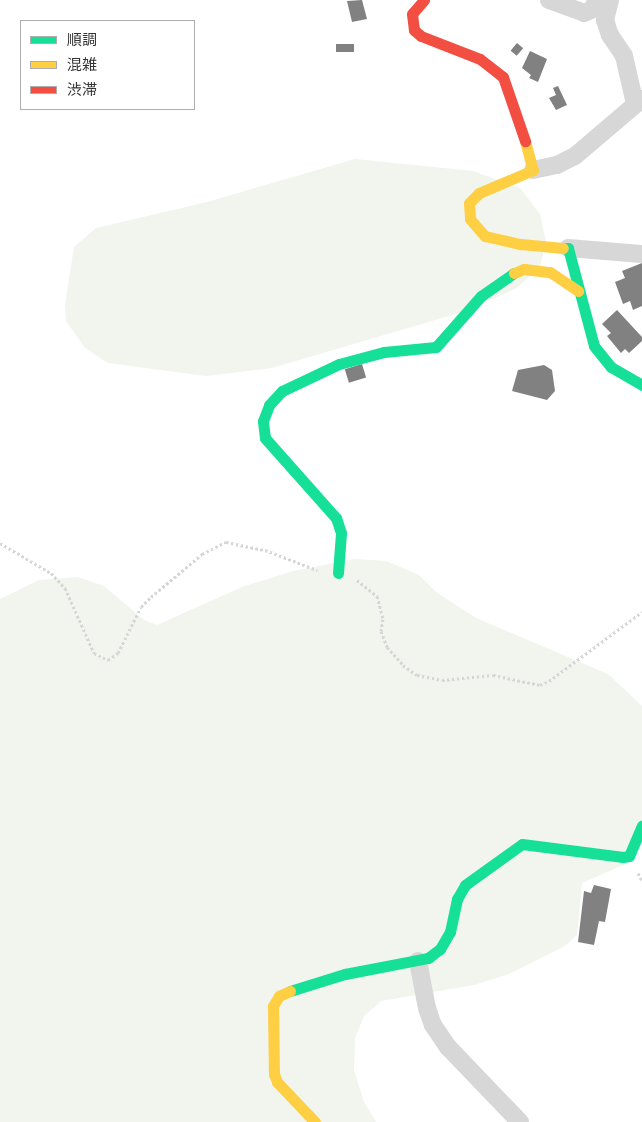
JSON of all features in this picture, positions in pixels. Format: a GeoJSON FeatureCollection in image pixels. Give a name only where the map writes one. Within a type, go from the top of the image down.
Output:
{"type":"FeatureCollection","features":[{"type":"Feature","properties":{"kind":"street"},"geometry":{"type":"LineString","coordinates":[[424,0],[412,14],[414,30],[421,36],[480,58],[503,77],[519,118],[533,170]]}},
{"type":"Feature","properties":{"kind":"street"},"geometry":{"type":"LineString","coordinates":[[549,0],[584,13],[593,9],[596,0]]}},
{"type":"Feature","properties":{"kind":"street"},"geometry":{"type":"LineString","coordinates":[[610,0],[605,20],[610,35],[624,56],[639,101],[575,156],[557,165],[533,170],[479,193],[469,203],[470,219],[485,236],[521,244],[642,254]]}},
{"type":"Feature","properties":{"kind":"street"},"geometry":{"type":"LineString","coordinates":[[568,248],[594,346],[611,367],[642,385]]}},
{"type":"Feature","properties":{"kind":"street"},"geometry":{"type":"LineString","coordinates":[[338,573],[341,533],[336,518],[265,438],[262,421],[269,405],[282,391],[339,364],[384,352],[436,347],[481,296],[503,278],[524,269],[550,272],[578,291]]}},
{"type":"Feature","properties":{"kind":"street"},"geometry":{"type":"LineString","coordinates":[[315,1122],[281,1087],[274,1074],[273,1006],[279,996],[300,986],[345,974],[428,958],[440,949],[450,932],[457,900],[465,885],[522,844],[623,857],[629,856],[642,826]]}},
{"type":"Feature","properties":{"kind":"street"},"geometry":{"type":"LineString","coordinates":[[418,960],[427,1008],[438,1032],[448,1047],[520,1122]]}},
{"type":"Feature","properties":{"kind":"path"},"geometry":{"type":"LineString","coordinates":[[0,543],[51,573],[65,588],[94,653],[108,660],[118,653],[141,606],[202,554],[226,542],[244,543],[324,573],[338,573],[367,585],[377,596],[383,619],[381,631],[392,653],[417,675],[442,680],[493,675],[540,684],[549,681],[642,612]]}},
{"type":"Feature","properties":{"kind":"shaded area"},"geometry":{"type":"Polygon","coordinates":[[[355,159],[473,171],[520,188],[540,214],[546,242],[540,267],[517,288],[466,311],[272,368],[206,376],[108,363],[85,348],[66,321],[65,305],[74,247],[96,228],[207,202],[355,159]]]}},
{"type":"Feature","properties":{"kind":"shaded area"},"geometry":{"type":"Polygon","coordinates":[[[354,559],[386,561],[419,575],[436,592],[476,618],[608,674],[642,706],[642,843],[628,863],[582,883],[577,935],[565,946],[509,974],[474,985],[381,1001],[364,1016],[355,1038],[354,1070],[364,1102],[376,1122],[0,1122],[0,599],[39,580],[78,577],[104,586],[144,620],[157,625],[242,587],[293,571],[354,559]]]}},
{"type":"Feature","properties":{"kind":"building"},"geometry":{"type":"Polygon","coordinates":[[[362,0],[367,19],[352,22],[347,1],[362,0]]]}},
{"type":"Feature","properties":{"kind":"building"},"geometry":{"type":"Polygon","coordinates":[[[517,43],[523,48],[517,56],[511,51],[517,43]]]}},
{"type":"Feature","properties":{"kind":"building"},"geometry":{"type":"Polygon","coordinates":[[[336,44],[354,44],[354,52],[336,52],[336,44]]]}},
{"type":"Feature","properties":{"kind":"building"},"geometry":{"type":"Polygon","coordinates":[[[530,51],[547,59],[538,82],[529,78],[531,75],[522,68],[530,51]]]}},
{"type":"Feature","properties":{"kind":"building"},"geometry":{"type":"Polygon","coordinates":[[[558,86],[567,105],[556,110],[549,98],[556,95],[553,88],[558,86]]]}},
{"type":"Feature","properties":{"kind":"building"},"geometry":{"type":"Polygon","coordinates":[[[642,263],[642,306],[633,310],[630,301],[623,304],[615,282],[625,278],[622,271],[642,263]]]}},
{"type":"Feature","properties":{"kind":"building"},"geometry":{"type":"Polygon","coordinates":[[[617,310],[642,337],[642,341],[629,353],[625,349],[621,353],[607,336],[611,333],[602,324],[617,310]]]}},
{"type":"Feature","properties":{"kind":"building"},"geometry":{"type":"Polygon","coordinates":[[[362,364],[366,377],[349,383],[345,369],[362,364]]]}},
{"type":"Feature","properties":{"kind":"building"},"geometry":{"type":"Polygon","coordinates":[[[544,365],[552,370],[555,391],[547,400],[512,391],[518,370],[544,365]]]}},
{"type":"Feature","properties":{"kind":"building"},"geometry":{"type":"Polygon","coordinates":[[[594,885],[611,889],[605,922],[599,921],[594,945],[578,942],[584,891],[591,893],[594,885]]]}},
{"type":"Feature","properties":{"kind":"traffic: fast"},"geometry":{"type":"LineString","coordinates":[[563,248],[568,248],[594,346],[611,367],[642,385]]}},
{"type":"Feature","properties":{"kind":"traffic: fast"},"geometry":{"type":"LineString","coordinates":[[338,573],[341,533],[336,518],[265,438],[263,421],[269,405],[282,391],[339,364],[384,352],[436,347],[481,296],[514,273]]}},
{"type":"Feature","properties":{"kind":"traffic: fast"},"geometry":{"type":"LineString","coordinates":[[290,991],[345,974],[428,958],[440,949],[450,932],[457,899],[465,885],[522,844],[623,857],[629,856],[642,826]]}},
{"type":"Feature","properties":{"kind":"traffic: slow"},"geometry":{"type":"LineString","coordinates":[[525,141],[533,170],[479,193],[469,203],[470,219],[485,236],[521,244],[563,248]]}},
{"type":"Feature","properties":{"kind":"traffic: slow"},"geometry":{"type":"LineString","coordinates":[[514,273],[524,269],[550,272],[578,291]]}},
{"type":"Feature","properties":{"kind":"traffic: slow"},"geometry":{"type":"LineString","coordinates":[[290,991],[279,996],[273,1006],[274,1074],[277,1082],[315,1122]]}},
{"type":"Feature","properties":{"kind":"traffic: jam"},"geometry":{"type":"LineString","coordinates":[[424,0],[412,14],[414,30],[421,36],[480,59],[503,77],[525,141]]}}]}
